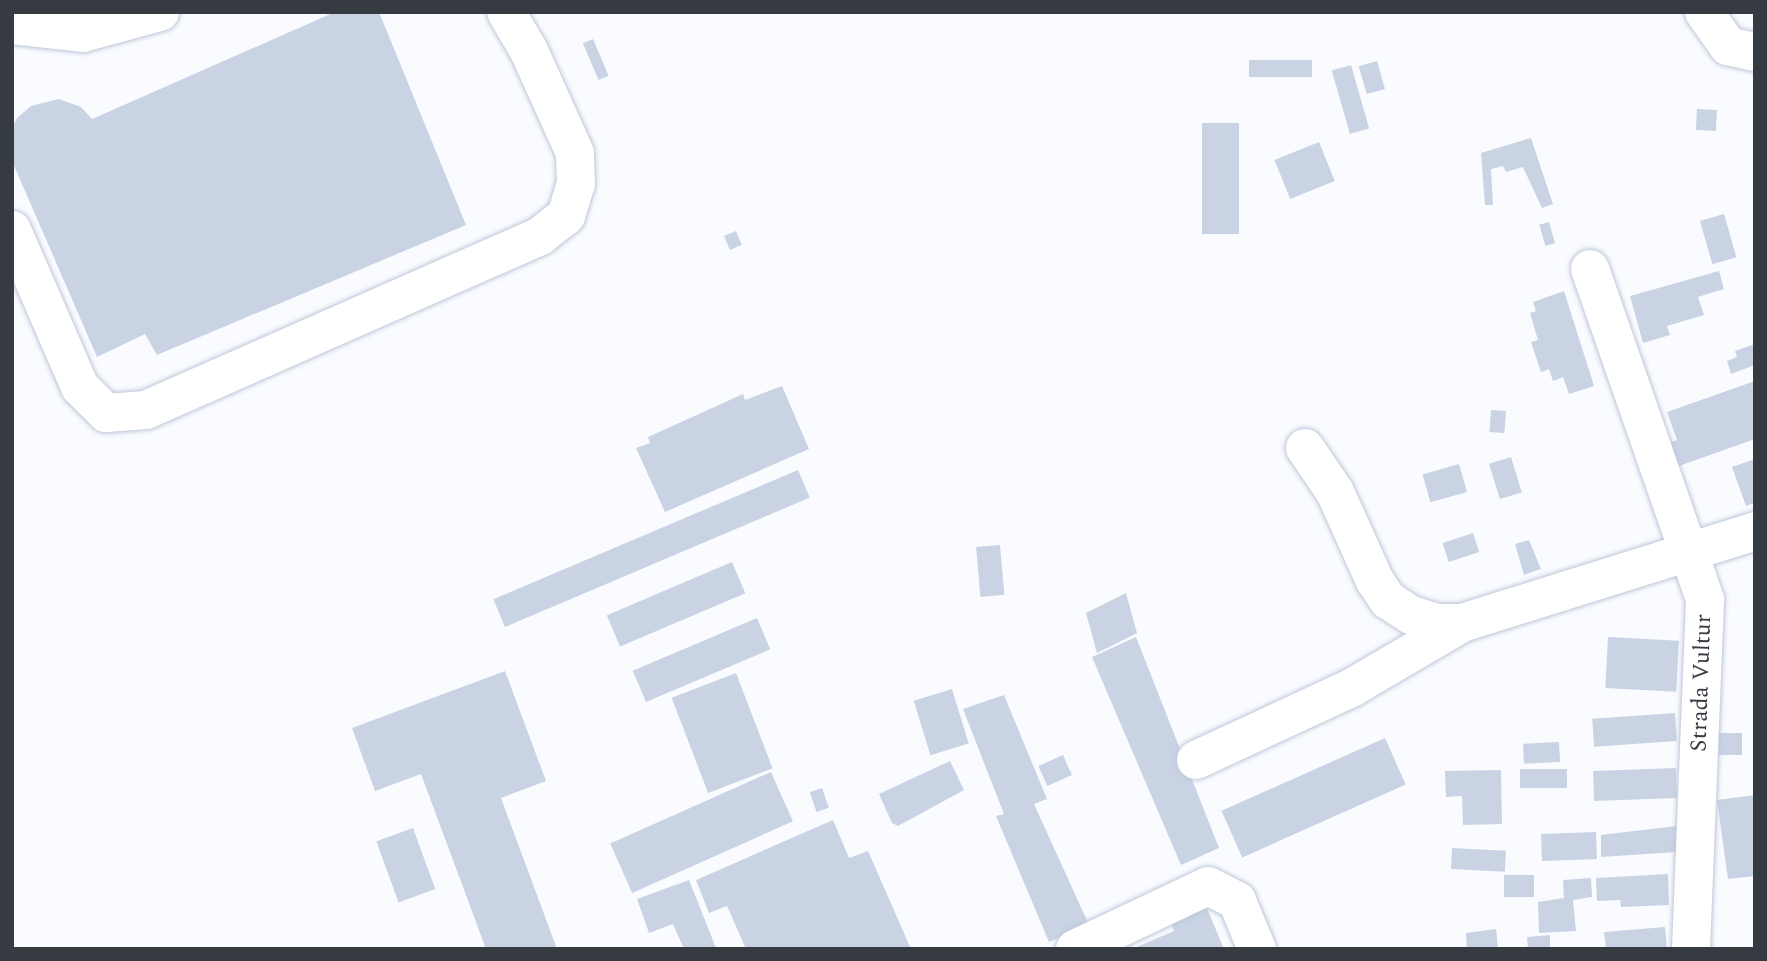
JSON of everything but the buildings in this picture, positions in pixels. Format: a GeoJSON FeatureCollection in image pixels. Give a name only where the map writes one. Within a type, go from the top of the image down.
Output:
{"type":"FeatureCollection","features":[{"type":"Feature","properties":{"kind":"street"},"geometry":{"type":"LineString","coordinates":[[12,25],[83,33],[160,12]]}},
{"type":"Feature","properties":{"kind":"street"},"geometry":{"type":"LineString","coordinates":[[12,230],[80,387],[91,402],[106,413],[124,415],[184,394],[541,236],[566,216],[576,184],[575,153],[529,51],[506,12]]}},
{"type":"Feature","properties":{"kind":"street"},"geometry":{"type":"LineString","coordinates":[[1704,12],[1728,46],[1755,52]]}},
{"type":"Feature","properties":{"kind":"street","name":"Strada Vultur"},"geometry":{"type":"LineString","coordinates":[[1590,269],[1691,552],[1705,600],[1691,949]]}},
{"type":"Feature","properties":{"kind":"street"},"geometry":{"type":"LineString","coordinates":[[1305,447],[1335,492],[1375,581],[1388,600],[1419,618],[1462,623]]}},
{"type":"Feature","properties":{"kind":"street"},"geometry":{"type":"LineString","coordinates":[[1196,760],[1353,687],[1462,623],[1755,531]]}},
{"type":"Feature","properties":{"kind":"street"},"geometry":{"type":"LineString","coordinates":[[1075,949],[1209,886],[1237,901],[1257,949]]}}]}
